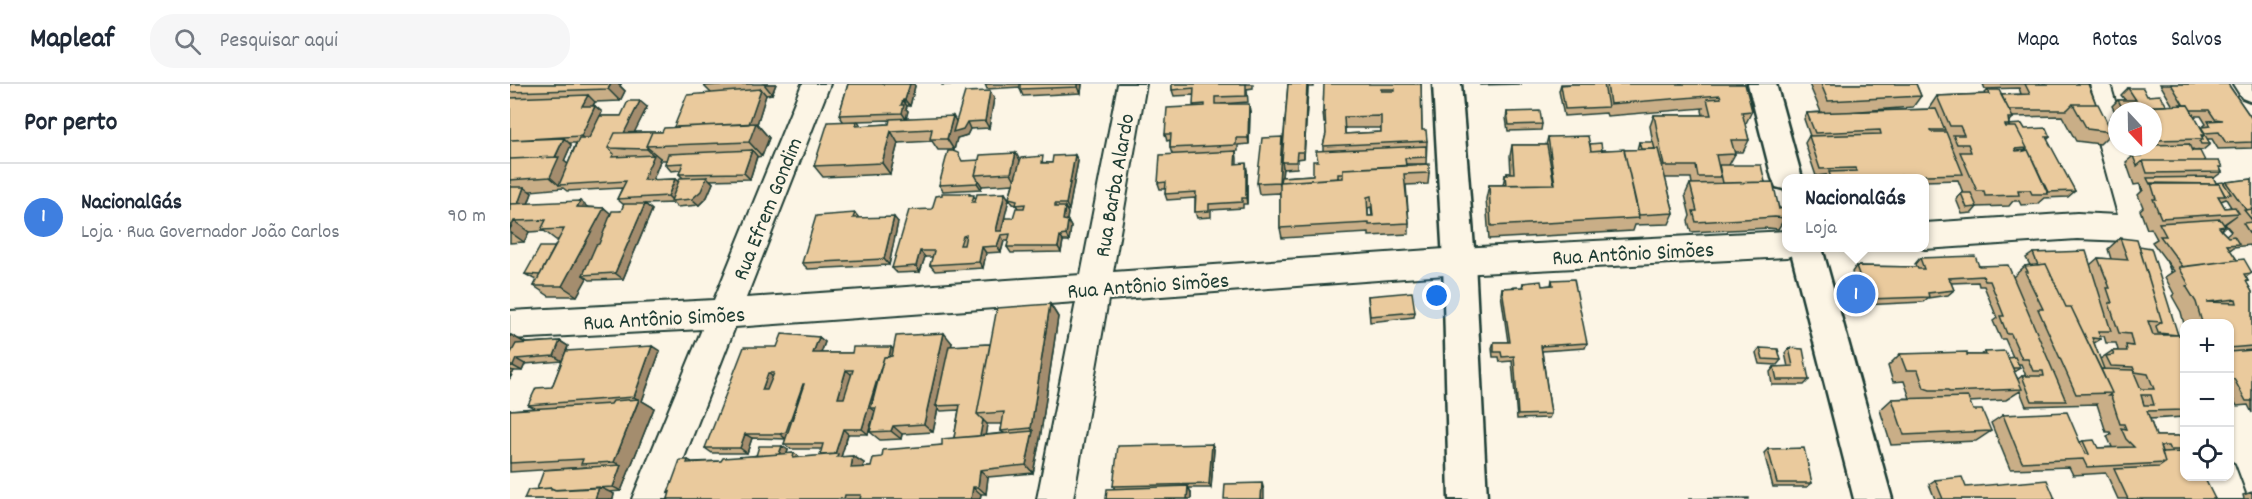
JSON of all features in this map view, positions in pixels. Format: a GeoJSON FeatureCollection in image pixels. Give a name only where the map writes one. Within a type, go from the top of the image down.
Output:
{"type":"FeatureCollection","features":[{"type":"Feature","properties":{"kind":"street","name":"Rua Efrem Gondim"},"geometry":{"type":"LineString","coordinates":[[650,499],[816,84]]}},
{"type":"Feature","properties":{"kind":"street","name":"Rua Barba Alardo"},"geometry":{"type":"LineString","coordinates":[[1055,499],[1132,84]]}},
{"type":"Feature","properties":{"kind":"street"},"geometry":{"type":"LineString","coordinates":[[1447,84],[1459,261],[1468,499]]}},
{"type":"Feature","properties":{"kind":"street"},"geometry":{"type":"LineString","coordinates":[[1762,84],[1786,174]]}},
{"type":"Feature","properties":{"kind":"street"},"geometry":{"type":"LineString","coordinates":[[2096,84],[2138,229],[2180,334]]}},
{"type":"Feature","properties":{"kind":"street"},"geometry":{"type":"LineString","coordinates":[[2247,84],[2252,91]]}},
{"type":"Feature","properties":{"kind":"street"},"geometry":{"type":"LineString","coordinates":[[1929,236],[2076,226],[2138,229]]}},
{"type":"Feature","properties":{"kind":"street","name":"Rua Antônio Simões"},"geometry":{"type":"LineString","coordinates":[[510,325],[723,314],[1095,289],[1459,261],[1782,244]]}},
{"type":"Feature","properties":{"kind":"street"},"geometry":{"type":"LineString","coordinates":[[1807,252],[1874,499]]}},
{"type":"Feature","properties":{"kind":"street"},"geometry":{"type":"LineString","coordinates":[[2223,481],[2229,499]]}},
{"type":"Feature","properties":{"kind":"building"},"geometry":{"type":"Polygon","coordinates":[[[510,84],[611,84],[608,89],[510,92],[510,84]]]}},
{"type":"Feature","properties":{"kind":"building"},"geometry":{"type":"Polygon","coordinates":[[[705,84],[737,84],[704,86],[705,84]]]}},
{"type":"Feature","properties":{"kind":"building"},"geometry":{"type":"Polygon","coordinates":[[[848,84],[910,84],[901,105],[904,105],[902,113],[839,115],[848,84]]]}},
{"type":"Feature","properties":{"kind":"building"},"geometry":{"type":"Polygon","coordinates":[[[1020,84],[1078,84],[1078,87],[1020,89],[1020,84]]]}},
{"type":"Feature","properties":{"kind":"building"},"geometry":{"type":"Polygon","coordinates":[[[1172,84],[1246,84],[1246,96],[1215,97],[1215,104],[1249,104],[1248,138],[1236,138],[1236,145],[1170,148],[1171,134],[1165,134],[1167,108],[1205,106],[1205,104],[1193,105],[1194,88],[1172,90],[1172,84]]]}},
{"type":"Feature","properties":{"kind":"building"},"geometry":{"type":"Polygon","coordinates":[[[1288,84],[1307,84],[1304,152],[1297,152],[1296,162],[1282,162],[1288,84]]]}},
{"type":"Feature","properties":{"kind":"building"},"geometry":{"type":"Polygon","coordinates":[[[1324,84],[1421,84],[1422,130],[1426,130],[1427,141],[1323,146],[1326,134],[1325,112],[1323,112],[1324,84]],[[1381,89],[1381,91],[1395,91],[1395,89],[1381,89]],[[1381,116],[1344,117],[1345,134],[1381,132],[1381,116]]]}},
{"type":"Feature","properties":{"kind":"building"},"geometry":{"type":"Polygon","coordinates":[[[1604,84],[1608,107],[1565,109],[1561,85],[1604,84]]]}},
{"type":"Feature","properties":{"kind":"building"},"geometry":{"type":"Polygon","coordinates":[[[1607,84],[1745,84],[1752,111],[1742,112],[1749,140],[1731,140],[1735,154],[1716,155],[1721,177],[1698,177],[1696,166],[1664,166],[1654,115],[1711,115],[1707,99],[1721,98],[1720,95],[1610,104],[1607,84]]]}},
{"type":"Feature","properties":{"kind":"building"},"geometry":{"type":"Polygon","coordinates":[[[1821,84],[1916,84],[1921,96],[1828,101],[1821,84]]]}},
{"type":"Feature","properties":{"kind":"building"},"geometry":{"type":"Polygon","coordinates":[[[2025,84],[2088,84],[2096,104],[2073,104],[2067,110],[2009,110],[2001,95],[2030,94],[2025,84]]]}},
{"type":"Feature","properties":{"kind":"building"},"geometry":{"type":"Polygon","coordinates":[[[2171,84],[2228,84],[2252,119],[2252,142],[2226,143],[2219,132],[2205,133],[2201,127],[2211,126],[2208,121],[2223,120],[2215,119],[2209,110],[2191,110],[2188,105],[2181,105],[2183,104],[2171,84]]]}},
{"type":"Feature","properties":{"kind":"building"},"geometry":{"type":"Polygon","coordinates":[[[2128,88],[2143,88],[2147,96],[2160,95],[2167,106],[2162,106],[2162,102],[2119,102],[2118,100],[2136,100],[2128,88]]]}},
{"type":"Feature","properties":{"kind":"building"},"geometry":{"type":"Polygon","coordinates":[[[761,89],[749,124],[674,127],[687,95],[761,89]]]}},
{"type":"Feature","properties":{"kind":"building"},"geometry":{"type":"Polygon","coordinates":[[[1988,90],[1999,90],[2013,118],[2008,118],[2009,125],[2005,125],[2016,127],[2027,148],[2015,149],[2016,151],[2028,150],[2048,194],[2032,194],[2030,190],[2018,190],[2019,195],[1985,196],[1984,191],[1977,191],[1960,152],[1971,152],[1968,144],[1957,144],[1953,135],[1964,135],[1960,126],[1950,126],[1937,96],[1990,94],[1988,90]]]}},
{"type":"Feature","properties":{"kind":"building"},"geometry":{"type":"Polygon","coordinates":[[[990,91],[985,121],[967,122],[963,129],[953,132],[965,92],[990,91]]]}},
{"type":"Feature","properties":{"kind":"building"},"geometry":{"type":"Polygon","coordinates":[[[588,95],[582,106],[595,106],[581,136],[511,140],[564,138],[555,157],[510,159],[510,98],[588,95]]]}},
{"type":"Feature","properties":{"kind":"building"},"geometry":{"type":"Polygon","coordinates":[[[628,101],[640,101],[624,133],[615,133],[608,148],[614,154],[612,157],[654,155],[643,180],[675,179],[668,196],[617,199],[626,181],[559,185],[579,138],[589,138],[600,116],[621,116],[628,101]]]}},
{"type":"Feature","properties":{"kind":"building"},"geometry":{"type":"Polygon","coordinates":[[[2073,104],[2098,104],[2108,124],[2108,132],[2087,129],[2073,104]]]}},
{"type":"Feature","properties":{"kind":"building"},"geometry":{"type":"Polygon","coordinates":[[[2188,105],[2205,135],[2201,135],[2203,139],[2162,140],[2162,106],[2188,105]]]}},
{"type":"Feature","properties":{"kind":"building"},"geometry":{"type":"Polygon","coordinates":[[[1936,109],[1945,130],[1930,130],[1931,132],[1946,132],[1963,174],[1830,174],[1829,172],[1857,171],[1855,168],[1820,169],[1809,136],[1881,134],[1880,130],[1815,133],[1807,113],[1936,109]]]}},
{"type":"Feature","properties":{"kind":"building"},"geometry":{"type":"Polygon","coordinates":[[[1540,111],[1542,124],[1509,125],[1507,112],[1540,111]]]}},
{"type":"Feature","properties":{"kind":"building"},"geometry":{"type":"Polygon","coordinates":[[[953,116],[947,139],[930,139],[932,129],[891,131],[882,163],[814,166],[828,122],[857,121],[856,126],[889,124],[890,119],[953,116]]]}},
{"type":"Feature","properties":{"kind":"building"},"geometry":{"type":"Polygon","coordinates":[[[756,123],[749,142],[646,146],[652,132],[662,132],[664,128],[756,123]]]}},
{"type":"Feature","properties":{"kind":"building"},"geometry":{"type":"Polygon","coordinates":[[[2022,124],[2025,129],[2046,128],[2050,137],[2046,137],[2075,191],[2048,192],[2028,150],[2024,151],[2027,148],[2016,127],[2008,125],[2022,124]]]}},
{"type":"Feature","properties":{"kind":"building"},"geometry":{"type":"Polygon","coordinates":[[[652,132],[646,146],[647,149],[608,148],[615,133],[652,132]]]}},
{"type":"Feature","properties":{"kind":"building"},"geometry":{"type":"Polygon","coordinates":[[[2205,135],[2210,144],[2201,144],[2202,137],[2205,135]]]}},
{"type":"Feature","properties":{"kind":"building"},"geometry":{"type":"Polygon","coordinates":[[[1588,136],[1591,151],[1624,149],[1639,218],[1491,226],[1489,185],[1555,184],[1548,137],[1588,136]]]}},
{"type":"Feature","properties":{"kind":"building"},"geometry":{"type":"Polygon","coordinates":[[[1282,137],[1279,182],[1257,183],[1262,138],[1282,137]]]}},
{"type":"Feature","properties":{"kind":"building"},"geometry":{"type":"Polygon","coordinates":[[[1639,142],[1653,142],[1655,149],[1641,149],[1639,142]]]}},
{"type":"Feature","properties":{"kind":"building"},"geometry":{"type":"Polygon","coordinates":[[[1601,143],[1602,150],[1591,151],[1590,144],[1601,143]]]}},
{"type":"Feature","properties":{"kind":"building"},"geometry":{"type":"Polygon","coordinates":[[[2189,144],[2192,151],[2200,151],[2205,161],[2143,161],[2137,166],[2133,156],[2162,156],[2162,145],[2189,144]]]}},
{"type":"Feature","properties":{"kind":"building"},"geometry":{"type":"Polygon","coordinates":[[[1512,145],[1547,145],[1554,184],[1506,185],[1505,175],[1514,173],[1512,145]]]}},
{"type":"Feature","properties":{"kind":"building"},"geometry":{"type":"Polygon","coordinates":[[[1426,146],[1426,157],[1405,158],[1406,166],[1343,169],[1343,174],[1338,174],[1338,178],[1280,182],[1281,177],[1313,175],[1313,161],[1318,161],[1316,151],[1426,146]]]}},
{"type":"Feature","properties":{"kind":"building"},"geometry":{"type":"Polygon","coordinates":[[[1658,149],[1674,213],[1639,215],[1624,150],[1658,149]]]}},
{"type":"Feature","properties":{"kind":"building"},"geometry":{"type":"Polygon","coordinates":[[[752,150],[744,173],[679,174],[683,163],[665,164],[668,154],[752,150]]]}},
{"type":"Feature","properties":{"kind":"building"},"geometry":{"type":"Polygon","coordinates":[[[948,151],[958,153],[962,161],[979,160],[975,175],[977,183],[939,185],[948,151]]]}},
{"type":"Feature","properties":{"kind":"building"},"geometry":{"type":"Polygon","coordinates":[[[1236,151],[1235,164],[1246,163],[1246,198],[1242,198],[1242,202],[1209,204],[1209,211],[1195,212],[1196,192],[1165,194],[1166,182],[1158,183],[1160,155],[1236,151]]]}},
{"type":"Feature","properties":{"kind":"building"},"geometry":{"type":"Polygon","coordinates":[[[1016,153],[1011,173],[975,175],[980,155],[1016,153]]]}},
{"type":"Feature","properties":{"kind":"building"},"geometry":{"type":"Polygon","coordinates":[[[1075,155],[1066,204],[1055,204],[1055,207],[1065,207],[1063,220],[1068,221],[1066,235],[1060,236],[1058,247],[1007,247],[1010,234],[1001,235],[997,246],[982,247],[979,262],[930,265],[934,251],[920,251],[916,266],[892,268],[909,210],[932,209],[936,196],[942,193],[969,193],[969,195],[974,195],[972,202],[975,202],[977,194],[1005,193],[996,231],[1002,231],[1005,218],[1013,218],[1016,208],[1024,208],[1025,204],[1016,205],[1017,200],[1009,198],[1021,158],[1043,156],[1042,163],[1052,163],[1053,156],[1075,155]],[[966,235],[963,236],[960,245],[964,245],[966,235]]]}},
{"type":"Feature","properties":{"kind":"building"},"geometry":{"type":"Polygon","coordinates":[[[559,157],[550,177],[510,180],[510,159],[559,157]]]}},
{"type":"Feature","properties":{"kind":"building"},"geometry":{"type":"Polygon","coordinates":[[[2143,161],[2219,161],[2222,172],[2147,173],[2143,161]]]}},
{"type":"Feature","properties":{"kind":"building"},"geometry":{"type":"Polygon","coordinates":[[[1429,164],[1429,173],[1404,174],[1409,223],[1280,228],[1280,182],[1343,178],[1343,169],[1429,164]],[[1371,196],[1367,197],[1368,216],[1373,216],[1371,196]]]}},
{"type":"Feature","properties":{"kind":"building"},"geometry":{"type":"Polygon","coordinates":[[[1719,165],[1761,165],[1765,182],[1723,183],[1719,165]]]}},
{"type":"Feature","properties":{"kind":"building"},"geometry":{"type":"Polygon","coordinates":[[[707,177],[701,191],[692,199],[671,201],[680,178],[707,177]]]}},
{"type":"Feature","properties":{"kind":"building"},"geometry":{"type":"Polygon","coordinates":[[[2213,177],[2216,183],[2223,182],[2231,194],[2225,195],[2219,184],[2150,184],[2147,178],[2213,177]]]}},
{"type":"Feature","properties":{"kind":"building"},"geometry":{"type":"Polygon","coordinates":[[[2252,179],[2252,209],[2246,210],[2226,182],[2252,179]]]}},
{"type":"Feature","properties":{"kind":"building"},"geometry":{"type":"Polygon","coordinates":[[[1773,182],[1779,209],[1782,208],[1782,218],[1696,222],[1693,211],[1697,211],[1690,184],[1773,182]]]}},
{"type":"Feature","properties":{"kind":"building"},"geometry":{"type":"Polygon","coordinates":[[[2151,183],[2219,184],[2225,196],[2218,196],[2225,208],[2235,207],[2239,213],[2161,218],[2153,199],[2156,199],[2151,183]]]}},
{"type":"Feature","properties":{"kind":"building"},"geometry":{"type":"Polygon","coordinates":[[[510,187],[524,187],[518,204],[510,204],[510,187]]]}},
{"type":"Feature","properties":{"kind":"building"},"geometry":{"type":"Polygon","coordinates":[[[1961,193],[1971,193],[1977,207],[1967,208],[1961,193]]]}},
{"type":"Feature","properties":{"kind":"building"},"geometry":{"type":"Polygon","coordinates":[[[580,201],[577,207],[604,208],[562,286],[534,286],[564,229],[541,230],[546,220],[514,221],[510,229],[510,204],[580,201]]]}},
{"type":"Feature","properties":{"kind":"building"},"geometry":{"type":"Polygon","coordinates":[[[624,204],[645,204],[615,273],[583,275],[612,211],[621,211],[624,204]]]}},
{"type":"Feature","properties":{"kind":"building"},"geometry":{"type":"Polygon","coordinates":[[[2252,209],[2252,220],[2244,210],[2252,209]]]}},
{"type":"Feature","properties":{"kind":"building"},"geometry":{"type":"Polygon","coordinates":[[[855,213],[853,218],[894,217],[884,259],[802,263],[816,216],[855,213]]]}},
{"type":"Feature","properties":{"kind":"building"},"geometry":{"type":"Polygon","coordinates":[[[2220,219],[2225,226],[2219,227],[2222,231],[2228,237],[2234,236],[2239,244],[2227,245],[2237,260],[2183,267],[2160,236],[2166,236],[2159,223],[2220,219]]]}},
{"type":"Feature","properties":{"kind":"building"},"geometry":{"type":"Polygon","coordinates":[[[2252,222],[2252,234],[2250,234],[2243,223],[2252,222]]]}},
{"type":"Feature","properties":{"kind":"building"},"geometry":{"type":"Polygon","coordinates":[[[2120,238],[2137,240],[2162,322],[2148,321],[2153,335],[2180,335],[2180,410],[2147,411],[2156,436],[2180,436],[2180,450],[2170,450],[2168,446],[2160,446],[2165,463],[2087,467],[2083,459],[2022,462],[2003,415],[2067,412],[2085,454],[2089,454],[2083,441],[2094,440],[2098,448],[2134,447],[2126,439],[2121,428],[2126,429],[2124,424],[2120,424],[2111,396],[2108,396],[2112,393],[2101,369],[2133,370],[2141,389],[2154,389],[2148,374],[2135,372],[2133,367],[2111,366],[2106,356],[2114,355],[2112,351],[2127,351],[2126,345],[2133,346],[2130,334],[2119,333],[2109,303],[2112,303],[2107,288],[2110,288],[2098,258],[2128,260],[2120,238]],[[2141,395],[2144,405],[2154,405],[2151,395],[2141,395]]]}},
{"type":"Feature","properties":{"kind":"building"},"geometry":{"type":"Polygon","coordinates":[[[2139,246],[2151,248],[2178,335],[2158,333],[2156,326],[2162,322],[2139,246]]]}},
{"type":"Feature","properties":{"kind":"building"},"geometry":{"type":"Polygon","coordinates":[[[540,247],[555,247],[540,275],[525,274],[540,247]]]}},
{"type":"Feature","properties":{"kind":"building"},"geometry":{"type":"Polygon","coordinates":[[[2086,251],[2111,331],[2098,331],[2101,339],[2092,338],[2104,369],[2101,369],[2071,307],[2066,307],[2046,264],[2038,265],[2033,253],[2086,251]]]}},
{"type":"Feature","properties":{"kind":"building"},"geometry":{"type":"Polygon","coordinates":[[[1975,256],[1979,266],[2008,265],[2066,401],[2032,401],[2022,376],[2044,376],[2043,371],[2033,371],[2028,359],[2022,359],[2011,334],[2007,334],[2000,316],[2004,316],[1990,281],[1985,281],[1983,276],[1949,278],[1954,290],[1928,293],[1929,297],[1868,299],[1856,266],[1924,269],[1920,258],[1975,256]]]}},
{"type":"Feature","properties":{"kind":"building"},"geometry":{"type":"Polygon","coordinates":[[[2244,259],[2252,273],[2244,274],[2252,292],[2252,346],[2234,348],[2234,319],[2201,319],[2196,302],[2186,286],[2189,285],[2179,267],[2244,259]],[[2236,299],[2207,302],[2237,303],[2236,299]]]}},
{"type":"Feature","properties":{"kind":"building"},"geometry":{"type":"Polygon","coordinates":[[[2046,264],[2066,307],[2071,307],[2112,393],[2076,394],[2038,309],[2043,309],[2025,272],[2028,272],[2025,266],[2046,264]]]}},
{"type":"Feature","properties":{"kind":"building"},"geometry":{"type":"Polygon","coordinates":[[[1574,279],[1587,343],[1541,346],[1551,414],[1518,415],[1514,356],[1502,357],[1501,352],[1494,352],[1494,342],[1510,342],[1502,288],[1524,287],[1523,283],[1541,281],[1542,286],[1553,285],[1552,280],[1574,279]]]}},
{"type":"Feature","properties":{"kind":"building"},"geometry":{"type":"Polygon","coordinates":[[[1412,292],[1415,312],[1370,316],[1368,296],[1412,292]]]}},
{"type":"Feature","properties":{"kind":"building"},"geometry":{"type":"Polygon","coordinates":[[[1050,304],[1031,428],[1001,431],[1004,412],[977,414],[997,308],[1050,304]]]}},
{"type":"Feature","properties":{"kind":"building"},"geometry":{"type":"Polygon","coordinates":[[[944,333],[924,424],[893,426],[891,431],[870,432],[876,408],[871,408],[884,357],[892,356],[896,336],[944,333]]]}},
{"type":"Feature","properties":{"kind":"building"},"geometry":{"type":"Polygon","coordinates":[[[782,334],[819,337],[813,353],[852,353],[853,347],[891,347],[889,357],[884,357],[862,429],[843,429],[835,454],[820,455],[823,444],[784,444],[803,384],[786,432],[745,434],[740,448],[705,448],[744,347],[777,347],[782,334]],[[846,370],[838,398],[844,398],[853,370],[846,370]],[[768,373],[762,390],[767,390],[774,373],[768,373]]]}},
{"type":"Feature","properties":{"kind":"building"},"geometry":{"type":"Polygon","coordinates":[[[560,341],[554,356],[516,359],[513,366],[510,366],[510,355],[516,344],[560,341]]]}},
{"type":"Feature","properties":{"kind":"building"},"geometry":{"type":"Polygon","coordinates":[[[990,344],[977,414],[983,420],[980,436],[954,438],[960,405],[936,406],[949,346],[990,344]]]}},
{"type":"Feature","properties":{"kind":"building"},"geometry":{"type":"Polygon","coordinates":[[[652,346],[634,397],[528,405],[536,388],[552,387],[566,351],[652,346]]]}},
{"type":"Feature","properties":{"kind":"building"},"geometry":{"type":"Polygon","coordinates":[[[1760,348],[1778,349],[1781,360],[1763,359],[1760,348]]]}},
{"type":"Feature","properties":{"kind":"building"},"geometry":{"type":"Polygon","coordinates":[[[1789,348],[1803,349],[1809,380],[1777,380],[1774,367],[1793,366],[1789,348]]]}},
{"type":"Feature","properties":{"kind":"building"},"geometry":{"type":"Polygon","coordinates":[[[2252,350],[2252,401],[2246,401],[2234,379],[2234,352],[2252,350]]]}},
{"type":"Feature","properties":{"kind":"building"},"geometry":{"type":"Polygon","coordinates":[[[2005,351],[2022,389],[1949,392],[1948,390],[1930,390],[1924,388],[1918,370],[1906,370],[1900,354],[1967,352],[1967,355],[1986,355],[1985,352],[2005,351]]]}},
{"type":"Feature","properties":{"kind":"building"},"geometry":{"type":"Polygon","coordinates":[[[2015,357],[2020,368],[2013,368],[2008,358],[2015,357]]]}},
{"type":"Feature","properties":{"kind":"building"},"geometry":{"type":"Polygon","coordinates":[[[1968,397],[1973,410],[1982,410],[1991,431],[1904,435],[1892,399],[1968,397]]]}},
{"type":"Feature","properties":{"kind":"building"},"geometry":{"type":"Polygon","coordinates":[[[639,399],[614,462],[581,464],[583,459],[510,463],[510,410],[611,404],[613,401],[639,399]]]}},
{"type":"Feature","properties":{"kind":"building"},"geometry":{"type":"Polygon","coordinates":[[[1033,431],[1026,465],[980,470],[978,487],[973,487],[971,499],[860,499],[861,495],[845,495],[844,499],[668,499],[680,460],[688,460],[687,463],[794,453],[793,458],[838,454],[837,457],[853,456],[851,468],[871,467],[873,458],[882,457],[883,450],[942,445],[942,439],[1033,431]]]}},
{"type":"Feature","properties":{"kind":"building"},"geometry":{"type":"Polygon","coordinates":[[[1212,444],[1209,484],[1113,486],[1118,446],[1212,444]]]}},
{"type":"Feature","properties":{"kind":"building"},"geometry":{"type":"Polygon","coordinates":[[[759,446],[782,446],[779,454],[756,456],[759,446]]]}},
{"type":"Feature","properties":{"kind":"building"},"geometry":{"type":"Polygon","coordinates":[[[1804,448],[1812,483],[1777,483],[1768,449],[1804,448]]]}},
{"type":"Feature","properties":{"kind":"building"},"geometry":{"type":"Polygon","coordinates":[[[2180,452],[2180,481],[2206,481],[2215,499],[2128,499],[2114,469],[2159,467],[2165,463],[2162,453],[2180,452]]]}},
{"type":"Feature","properties":{"kind":"building"},"geometry":{"type":"Polygon","coordinates":[[[621,465],[613,487],[537,489],[544,470],[621,465]]]}},
{"type":"Feature","properties":{"kind":"building"},"geometry":{"type":"Polygon","coordinates":[[[1962,477],[1966,487],[2047,480],[2055,499],[1943,499],[1935,480],[1962,477]]]}},
{"type":"Feature","properties":{"kind":"building"},"geometry":{"type":"Polygon","coordinates":[[[1262,483],[1261,499],[1224,499],[1225,484],[1262,483]]]}},
{"type":"Feature","properties":{"kind":"building"},"geometry":{"type":"Polygon","coordinates":[[[1188,486],[1187,499],[1106,499],[1107,489],[1188,486]]]}},
{"type":"Feature","properties":{"kind":"building"},"geometry":{"type":"Polygon","coordinates":[[[599,487],[595,499],[524,499],[528,490],[599,487]]]}},
{"type":"Feature","properties":{"kind":"building"},"geometry":{"type":"Polygon","coordinates":[[[1749,498],[1749,499],[1688,499],[1749,498]]]}},
{"type":"Feature","properties":{"kind":"place","name":"NacionalGás"},"geometry":{"type":"Point","coordinates":[1856,294]}}]}
